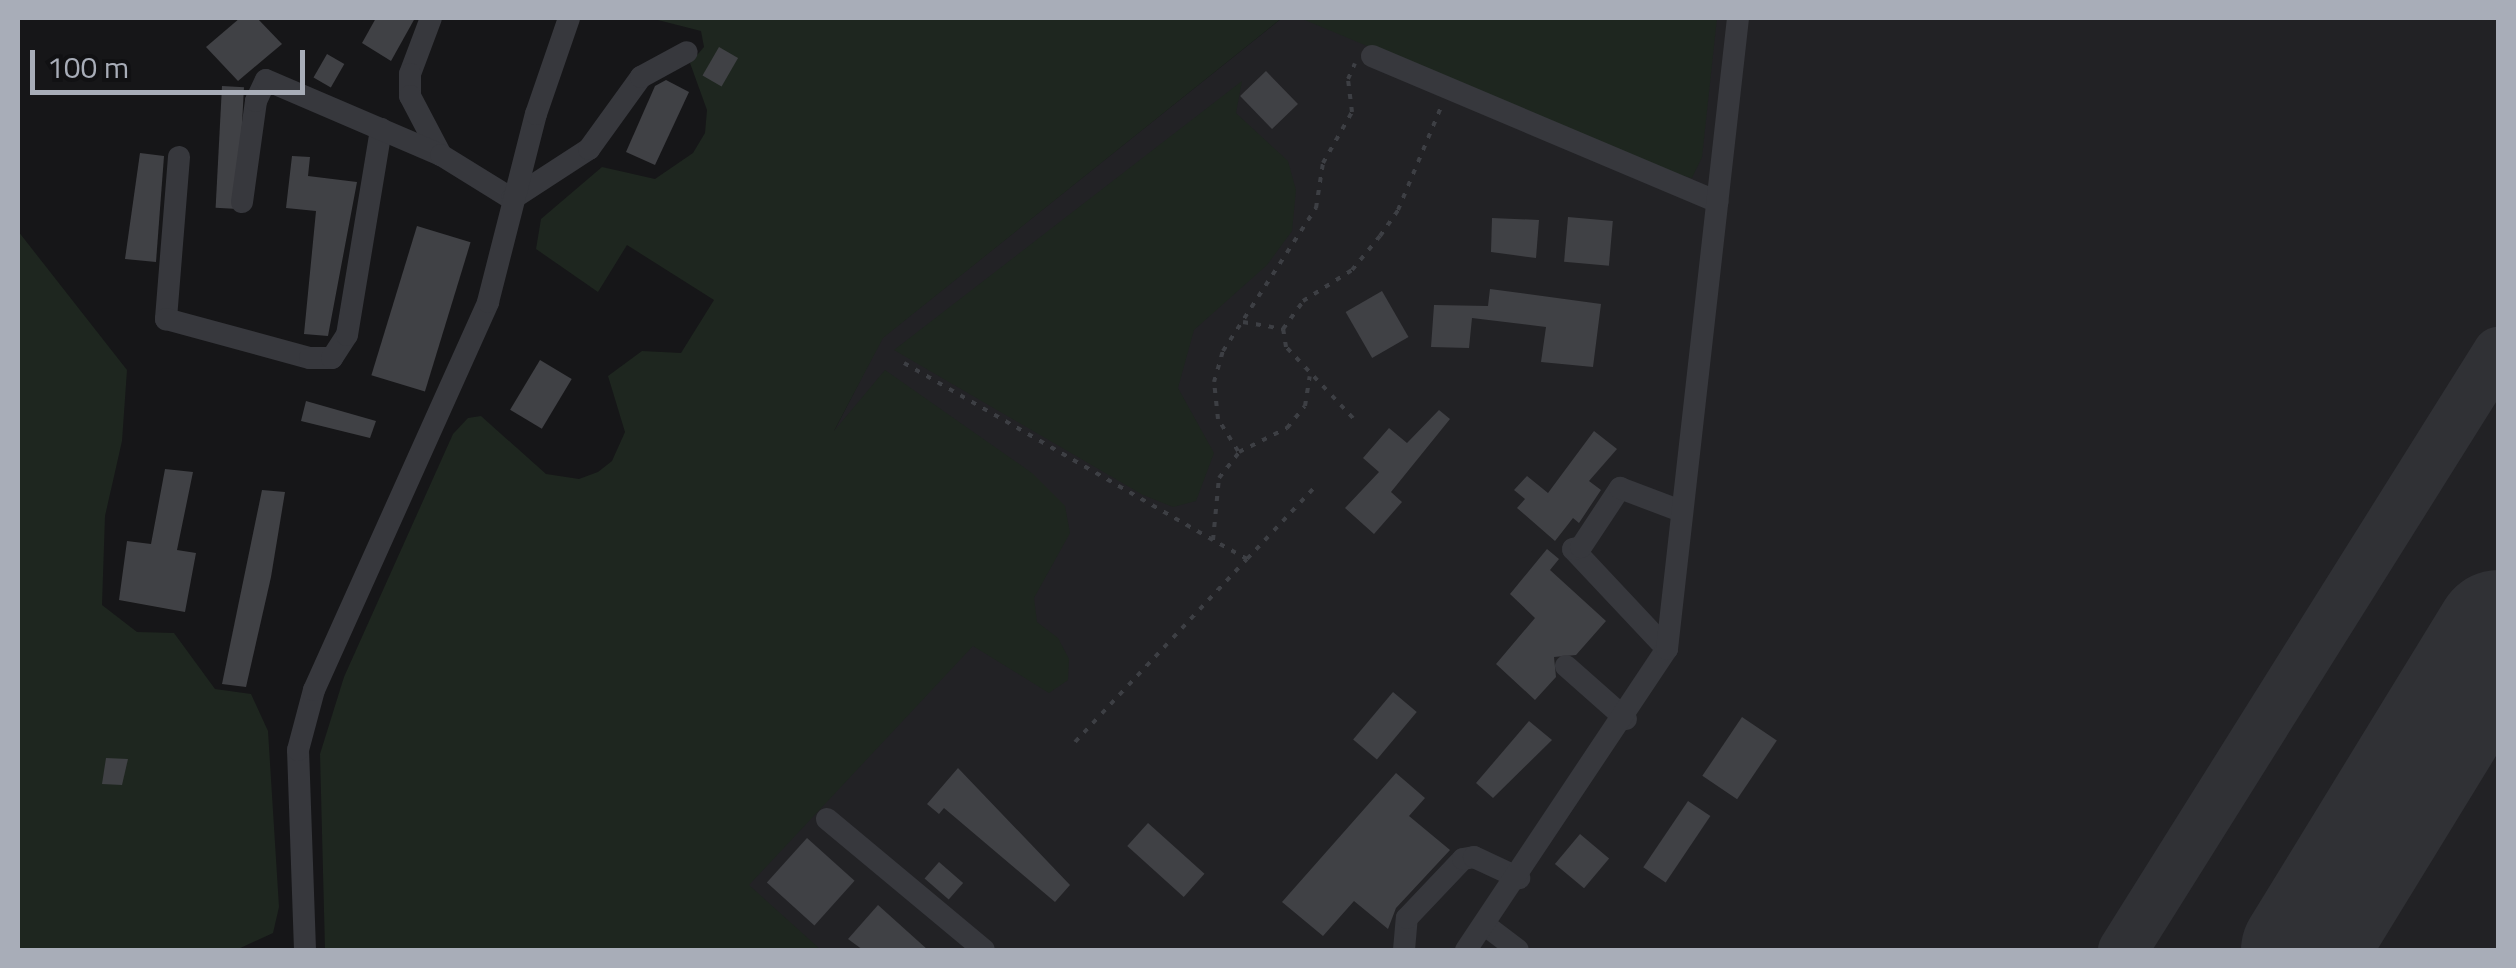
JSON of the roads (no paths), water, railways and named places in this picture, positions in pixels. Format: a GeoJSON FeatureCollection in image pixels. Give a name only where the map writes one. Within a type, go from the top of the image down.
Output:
{"type":"FeatureCollection","features":[{"type":"Feature","properties":{"kind":"lane"},"geometry":{"type":"LineString","coordinates":[[431,18],[410,74],[410,96],[441,156]]}},
{"type":"Feature","properties":{"kind":"lane"},"geometry":{"type":"LineString","coordinates":[[305,950],[298,750],[314,690],[488,302],[512,199],[570,18]]}},
{"type":"Feature","properties":{"kind":"lane"},"geometry":{"type":"LineString","coordinates":[[1466,950],[1626,719],[1667,649],[1738,18]]}},
{"type":"Feature","properties":{"kind":"lane"},"geometry":{"type":"LineString","coordinates":[[512,199],[589,149],[642,77],[687,52]]}},
{"type":"Feature","properties":{"kind":"lane"},"geometry":{"type":"LineString","coordinates":[[1372,56],[1452,94],[1717,202]]}},
{"type":"Feature","properties":{"kind":"lane"},"geometry":{"type":"LineString","coordinates":[[242,202],[256,100],[266,80],[441,156],[512,199]]}},
{"type":"Feature","properties":{"kind":"lane"},"geometry":{"type":"LineString","coordinates":[[178,157],[166,319],[310,358],[332,358],[347,335],[381,129]]}},
{"type":"Feature","properties":{"kind":"lane"},"geometry":{"type":"LineString","coordinates":[[1667,649],[1573,549],[1581,547],[1620,488],[1680,511]]}},
{"type":"Feature","properties":{"kind":"lane"},"geometry":{"type":"LineString","coordinates":[[1566,666],[1626,719]]}},
{"type":"Feature","properties":{"kind":"lane"},"geometry":{"type":"LineString","coordinates":[[827,819],[984,950]]}},
{"type":"Feature","properties":{"kind":"lane"},"geometry":{"type":"LineString","coordinates":[[1404,950],[1408,918],[1463,859],[1474,856],[1518,878]]}},
{"type":"Feature","properties":{"kind":"lane"},"geometry":{"type":"LineString","coordinates":[[1485,925],[1514,949]]}}]}
